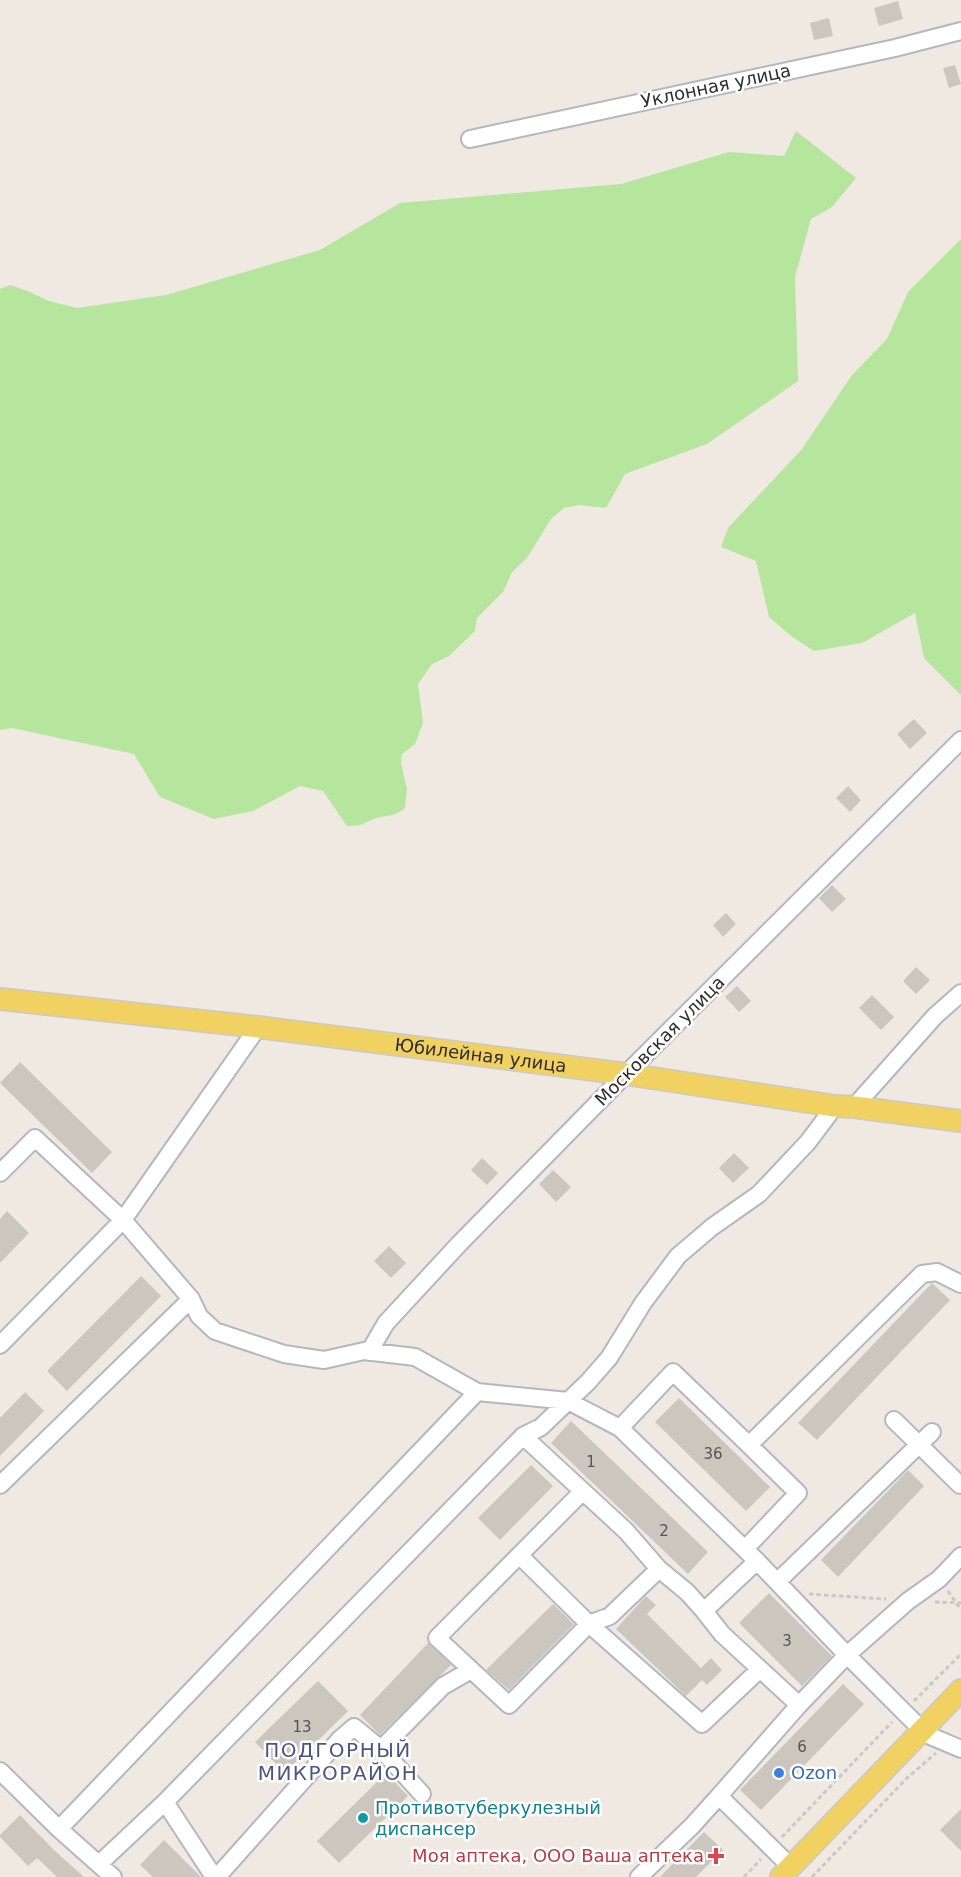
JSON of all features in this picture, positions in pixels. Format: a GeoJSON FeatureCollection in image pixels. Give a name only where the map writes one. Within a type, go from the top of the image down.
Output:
{"type":"FeatureCollection","features":[{"type":"Feature","properties":{"kind":"main road","name":"Юбилейная улица"},"geometry":{"type":"LineString","coordinates":[[0,999],[258,1027],[626,1074],[961,1121]]}},
{"type":"Feature","properties":{"kind":"main road"},"geometry":{"type":"LineString","coordinates":[[786,1872],[961,1690]]}},
{"type":"Feature","properties":{"kind":"street","name":"Уклонная улица"},"geometry":{"type":"LineString","coordinates":[[470,139],[884,50],[961,31]]}},
{"type":"Feature","properties":{"kind":"street","name":"Московская улица"},"geometry":{"type":"LineString","coordinates":[[369,1352],[386,1323],[451,1252],[961,740]]}},
{"type":"Feature","properties":{"kind":"street"},"geometry":{"type":"LineString","coordinates":[[99,1864],[165,1802],[523,1436],[541,1427],[609,1358],[643,1303],[678,1256],[712,1227],[759,1194],[844,1106],[961,993]]}},
{"type":"Feature","properties":{"kind":"street"},"geometry":{"type":"LineString","coordinates":[[0,1345],[123,1220],[258,1027]]}},
{"type":"Feature","properties":{"kind":"street"},"geometry":{"type":"LineString","coordinates":[[0,1173],[36,1138],[123,1220],[191,1299],[200,1316],[215,1331],[284,1354],[324,1360],[364,1351],[415,1357],[477,1392],[568,1401],[620,1428],[745,1549],[927,1735],[954,1746]]}},
{"type":"Feature","properties":{"kind":"street"},"geometry":{"type":"LineString","coordinates":[[749,1445],[921,1274],[937,1272],[961,1284]]}},
{"type":"Feature","properties":{"kind":"street"},"geometry":{"type":"LineString","coordinates":[[0,1485],[191,1299]]}},
{"type":"Feature","properties":{"kind":"street"},"geometry":{"type":"LineString","coordinates":[[620,1428],[673,1372],[749,1445],[798,1493],[745,1549]]}},
{"type":"Feature","properties":{"kind":"street"},"geometry":{"type":"LineString","coordinates":[[59,1829],[477,1392]]}},
{"type":"Feature","properties":{"kind":"street"},"geometry":{"type":"LineString","coordinates":[[894,1420],[960,1485]]}},
{"type":"Feature","properties":{"kind":"street"},"geometry":{"type":"LineString","coordinates":[[782,1587],[932,1432]]}},
{"type":"Feature","properties":{"kind":"street"},"geometry":{"type":"LineString","coordinates":[[523,1436],[626,1531],[659,1569],[687,1592],[722,1634],[799,1705]]}},
{"type":"Feature","properties":{"kind":"street"},"geometry":{"type":"LineString","coordinates":[[583,1491],[437,1638],[509,1704],[589,1624],[610,1616],[659,1569]]}},
{"type":"Feature","properties":{"kind":"street"},"geometry":{"type":"LineString","coordinates":[[520,1556],[589,1624],[702,1724],[760,1669]]}},
{"type":"Feature","properties":{"kind":"street"},"geometry":{"type":"LineString","coordinates":[[639,1877],[692,1826],[799,1705],[847,1655],[908,1601],[939,1579],[961,1556]]}},
{"type":"Feature","properties":{"kind":"street"},"geometry":{"type":"LineString","coordinates":[[704,1611],[757,1561]]}},
{"type":"Feature","properties":{"kind":"street"},"geometry":{"type":"LineString","coordinates":[[381,1749],[443,1686],[471,1670]]}},
{"type":"Feature","properties":{"kind":"street"},"geometry":{"type":"LineString","coordinates":[[165,1802],[215,1877],[340,1739],[354,1727],[381,1749],[422,1794]]}},
{"type":"Feature","properties":{"kind":"street"},"geometry":{"type":"LineString","coordinates":[[0,1771],[59,1829],[113,1877]]}},
{"type":"Feature","properties":{"kind":"street"},"geometry":{"type":"LineString","coordinates":[[719,1796],[772,1848],[786,1872]]}},
{"type":"Feature","properties":{"kind":"path"},"geometry":{"type":"LineString","coordinates":[[939,1579],[961,1610]]}},
{"type":"Feature","properties":{"kind":"path"},"geometry":{"type":"LineString","coordinates":[[782,1587],[908,1601],[961,1603]]}},
{"type":"Feature","properties":{"kind":"path"},"geometry":{"type":"LineString","coordinates":[[744,1877],[961,1654]]}},
{"type":"Feature","properties":{"kind":"path"},"geometry":{"type":"LineString","coordinates":[[812,1877],[907,1778],[954,1746]]}},
{"type":"Feature","properties":{"kind":"green space"},"geometry":{"type":"Polygon","coordinates":[[[796,131],[856,178],[832,207],[811,219],[795,277],[798,381],[707,444],[625,474],[606,508],[579,505],[564,508],[551,519],[527,558],[512,572],[503,592],[477,618],[475,631],[449,656],[432,664],[418,684],[423,723],[415,744],[402,754],[401,763],[407,789],[405,808],[392,815],[376,818],[360,825],[347,826],[323,791],[300,786],[253,811],[214,819],[160,797],[134,754],[12,728],[0,730],[0,289],[10,285],[49,301],[77,308],[166,295],[320,250],[400,203],[621,184],[729,152],[784,156],[796,131]]]}},
{"type":"Feature","properties":{"kind":"green space"},"geometry":{"type":"Polygon","coordinates":[[[961,239],[961,695],[924,658],[915,613],[862,643],[814,651],[791,636],[769,617],[756,561],[721,547],[728,528],[802,449],[852,375],[887,339],[908,292],[961,239]]]}},
{"type":"Feature","properties":{"kind":"building"},"geometry":{"type":"Polygon","coordinates":[[[898,1],[903,19],[879,26],[874,8],[898,1]]]}},
{"type":"Feature","properties":{"kind":"building"},"geometry":{"type":"Polygon","coordinates":[[[829,18],[833,36],[814,40],[810,23],[829,18]]]}},
{"type":"Feature","properties":{"kind":"building"},"geometry":{"type":"Polygon","coordinates":[[[955,65],[961,84],[949,88],[943,68],[955,65]]]}},
{"type":"Feature","properties":{"kind":"building"},"geometry":{"type":"Polygon","coordinates":[[[914,719],[927,733],[910,749],[897,734],[914,719]]]}},
{"type":"Feature","properties":{"kind":"building"},"geometry":{"type":"Polygon","coordinates":[[[848,786],[861,800],[850,812],[836,798],[848,786]]]}},
{"type":"Feature","properties":{"kind":"building"},"geometry":{"type":"Polygon","coordinates":[[[832,885],[846,899],[832,912],[819,898],[832,885]]]}},
{"type":"Feature","properties":{"kind":"building"},"geometry":{"type":"Polygon","coordinates":[[[726,913],[736,924],[723,937],[713,925],[726,913]]]}},
{"type":"Feature","properties":{"kind":"building"},"geometry":{"type":"Polygon","coordinates":[[[916,967],[930,980],[916,994],[903,981],[916,967]]]}},
{"type":"Feature","properties":{"kind":"building"},"geometry":{"type":"Polygon","coordinates":[[[737,986],[751,1001],[739,1012],[725,997],[737,986]]]}},
{"type":"Feature","properties":{"kind":"building"},"geometry":{"type":"Polygon","coordinates":[[[872,995],[894,1017],[881,1030],[859,1008],[872,995]]]}},
{"type":"Feature","properties":{"kind":"building"},"geometry":{"type":"Polygon","coordinates":[[[20,1062],[112,1152],[92,1173],[0,1083],[20,1062]]]}},
{"type":"Feature","properties":{"kind":"building"},"geometry":{"type":"Polygon","coordinates":[[[734,1153],[749,1168],[733,1183],[719,1168],[734,1153]]]}},
{"type":"Feature","properties":{"kind":"building"},"geometry":{"type":"Polygon","coordinates":[[[482,1158],[498,1173],[487,1185],[471,1170],[482,1158]]]}},
{"type":"Feature","properties":{"kind":"building"},"geometry":{"type":"Polygon","coordinates":[[[553,1170],[571,1187],[556,1202],[539,1184],[553,1170]]]}},
{"type":"Feature","properties":{"kind":"building"},"geometry":{"type":"Polygon","coordinates":[[[7,1211],[29,1233],[0,1263],[0,1219],[7,1211]]]}},
{"type":"Feature","properties":{"kind":"building"},"geometry":{"type":"Polygon","coordinates":[[[389,1246],[406,1263],[391,1278],[374,1261],[389,1246]]]}},
{"type":"Feature","properties":{"kind":"building"},"geometry":{"type":"Polygon","coordinates":[[[141,1276],[161,1296],[67,1391],[47,1371],[141,1276]]]}},
{"type":"Feature","properties":{"kind":"building"},"geometry":{"type":"Polygon","coordinates":[[[932,1283],[950,1300],[817,1440],[798,1423],[932,1283]]]}},
{"type":"Feature","properties":{"kind":"building"},"geometry":{"type":"Polygon","coordinates":[[[25,1392],[44,1411],[0,1456],[0,1418],[25,1392]]]}},
{"type":"Feature","properties":{"kind":"building"},"geometry":{"type":"Polygon","coordinates":[[[679,1398],[770,1487],[746,1511],[655,1422],[679,1398]]]}},
{"type":"Feature","properties":{"kind":"building"},"geometry":{"type":"Polygon","coordinates":[[[571,1421],[708,1552],[688,1574],[551,1443],[571,1421]]]}},
{"type":"Feature","properties":{"kind":"building"},"geometry":{"type":"Polygon","coordinates":[[[531,1465],[553,1486],[500,1540],[478,1518],[531,1465]]]}},
{"type":"Feature","properties":{"kind":"building"},"geometry":{"type":"Polygon","coordinates":[[[908,1470],[924,1486],[838,1577],[821,1560],[908,1470]]]}},
{"type":"Feature","properties":{"kind":"building"},"geometry":{"type":"Polygon","coordinates":[[[769,1593],[832,1656],[802,1686],[739,1623],[769,1593]]]}},
{"type":"Feature","properties":{"kind":"building"},"geometry":{"type":"Polygon","coordinates":[[[646,1596],[656,1605],[647,1614],[701,1668],[711,1658],[722,1670],[707,1685],[702,1680],[686,1696],[616,1629],[646,1596]]]}},
{"type":"Feature","properties":{"kind":"building"},"geometry":{"type":"Polygon","coordinates":[[[553,1604],[574,1624],[509,1690],[486,1670],[553,1604]]]}},
{"type":"Feature","properties":{"kind":"building"},"geometry":{"type":"Polygon","coordinates":[[[428,1643],[451,1665],[380,1735],[360,1715],[428,1643]]]}},
{"type":"Feature","properties":{"kind":"building"},"geometry":{"type":"Polygon","coordinates":[[[318,1681],[348,1711],[285,1773],[255,1742],[318,1681]]]}},
{"type":"Feature","properties":{"kind":"building"},"geometry":{"type":"Polygon","coordinates":[[[843,1684],[864,1704],[761,1810],[740,1790],[843,1684]]]}},
{"type":"Feature","properties":{"kind":"building","name":"Противотуберкулезный диспансер"},"geometry":{"type":"Polygon","coordinates":[[[386,1773],[408,1796],[339,1863],[317,1841],[386,1773]]]}},
{"type":"Feature","properties":{"kind":"building"},"geometry":{"type":"Polygon","coordinates":[[[961,1809],[961,1851],[940,1830],[961,1809]]]}},
{"type":"Feature","properties":{"kind":"building"},"geometry":{"type":"Polygon","coordinates":[[[20,1815],[84,1877],[57,1877],[37,1858],[28,1866],[0,1837],[20,1815]]]}},
{"type":"Feature","properties":{"kind":"building"},"geometry":{"type":"Polygon","coordinates":[[[704,1832],[723,1850],[696,1877],[660,1877],[704,1832]]]}},
{"type":"Feature","properties":{"kind":"building"},"geometry":{"type":"Polygon","coordinates":[[[164,1840],[201,1877],[153,1877],[140,1865],[164,1840]]]}},
{"type":"Feature","properties":{"kind":"place","name":"Ozon"},"geometry":{"type":"Point","coordinates":[779,1773]}},
{"type":"Feature","properties":{"kind":"place","name":"Противотуберкулезный диспансер"},"geometry":{"type":"Point","coordinates":[363,1818]}},
{"type":"Feature","properties":{"kind":"place","name":"Моя аптека, ООО Ваша аптека"},"geometry":{"type":"Point","coordinates":[716,1856]}},
{"type":"Feature","properties":{"kind":"district","name":"ПОДГОРНЫЙ МИКРОРАЙОН"},"geometry":{"type":"Point","coordinates":[338,1762]}}]}
